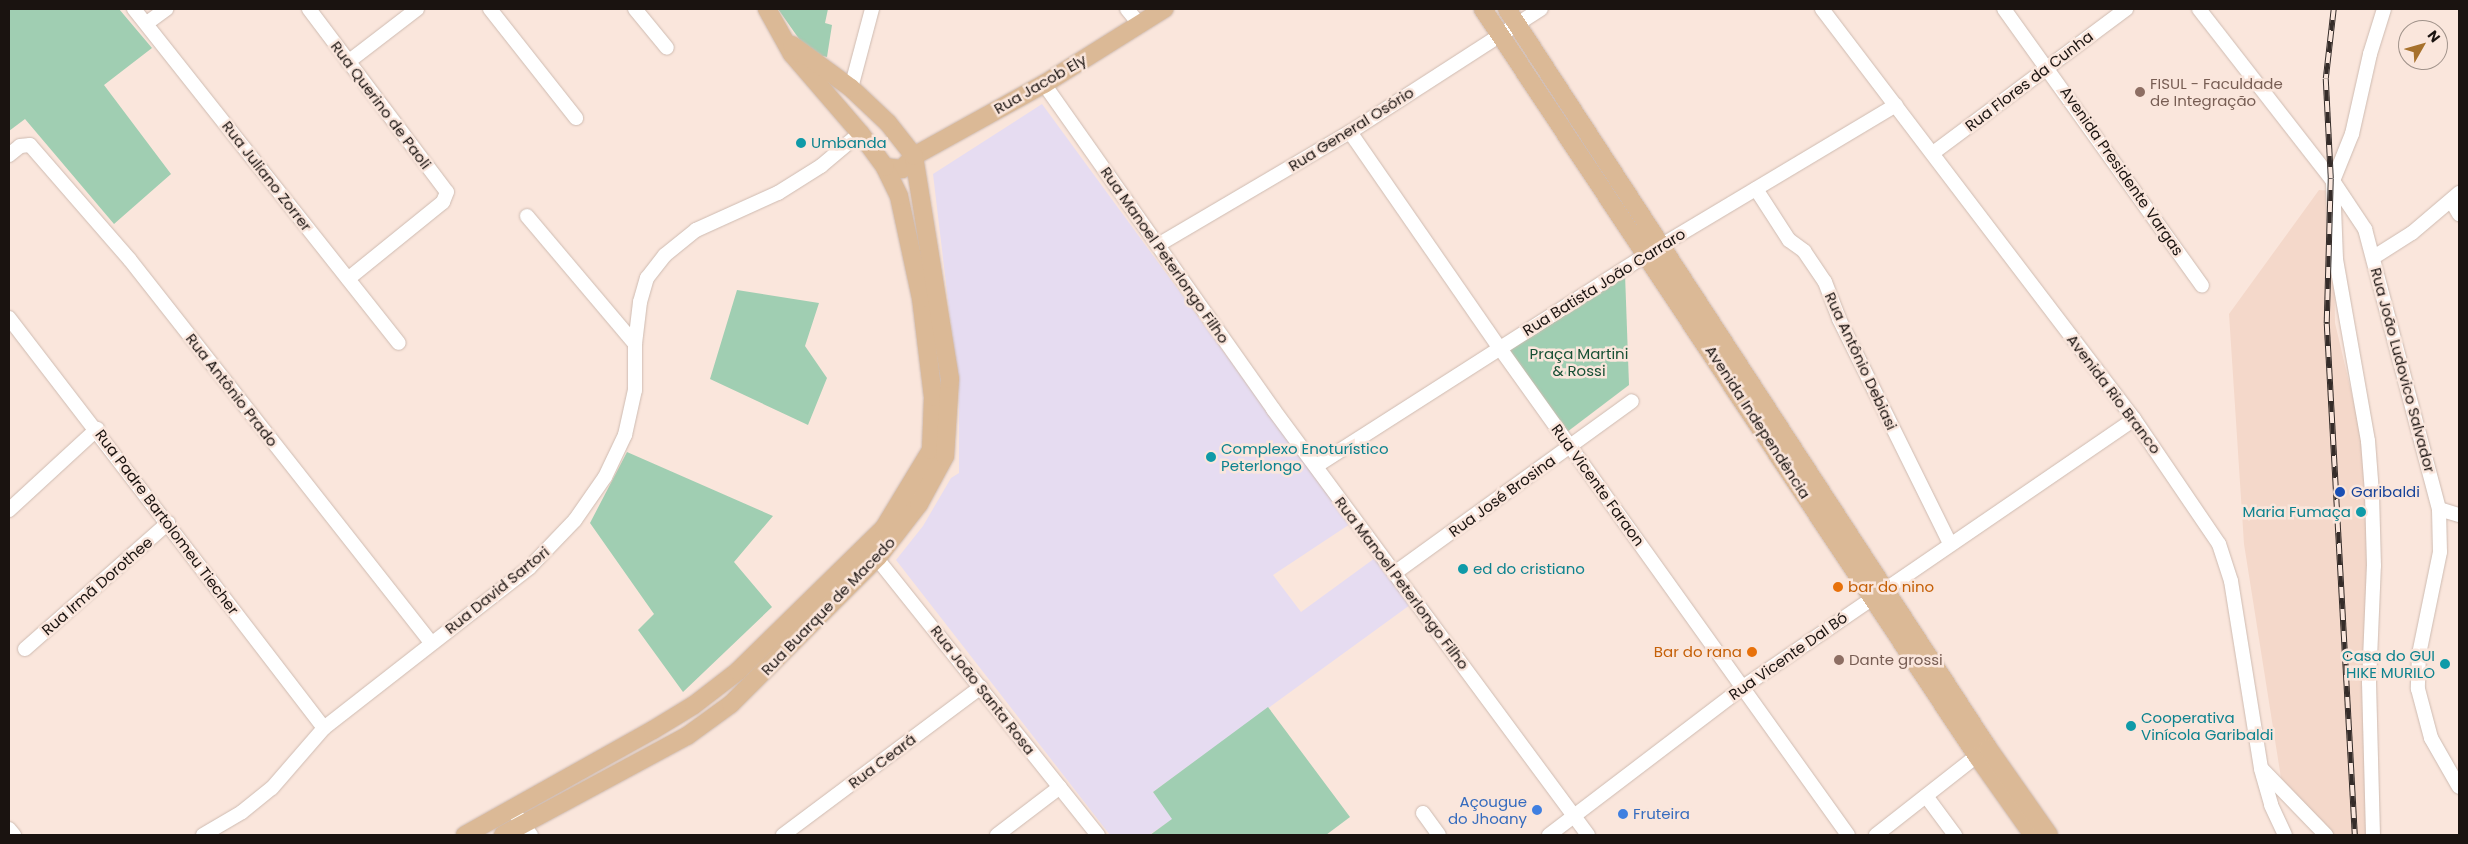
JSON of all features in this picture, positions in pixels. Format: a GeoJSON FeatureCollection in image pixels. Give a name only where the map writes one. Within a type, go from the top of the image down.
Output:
{"type":"FeatureCollection","features":[{"type":"Feature","properties":{"kind":"main road","name":"Rua Buarque de Macedo"},"geometry":{"type":"LineString","coordinates":[[466,835],[694,705],[738,671],[872,552],[884,528],[903,501],[931,450],[933,397],[921,298],[906,221],[899,196],[885,167],[860,132],[802,68],[767,9]]}},
{"type":"Feature","properties":{"kind":"main road","name":"Rua Jacob Ely"},"geometry":{"type":"LineString","coordinates":[[885,167],[902,168],[914,156],[1044,84],[1164,9]]}},
{"type":"Feature","properties":{"kind":"main road","name":"Avenida Independência"},"geometry":{"type":"LineString","coordinates":[[1483,9],[1654,250]]}},
{"type":"Feature","properties":{"kind":"main road","name":"Avenida Independência"},"geometry":{"type":"LineString","coordinates":[[1507,9],[1654,250],[1879,592],[2033,835]]}},
{"type":"Feature","properties":{"kind":"main road","name":"Rua Buarque de Macedo"},"geometry":{"type":"LineString","coordinates":[[503,835],[527,830],[687,736],[731,704],[919,504],[945,456],[950,379],[914,156],[888,123],[852,88],[783,38]]}},
{"type":"Feature","properties":{"kind":"main road"},"geometry":{"type":"LineString","coordinates":[[860,132],[872,120],[888,123]]}},
{"type":"Feature","properties":{"kind":"main road","name":"Avenida Independência"},"geometry":{"type":"LineString","coordinates":[[1982,752],[2049,835]]}},
{"type":"Feature","properties":{"kind":"street","name":"Rua Juliano Zorrer"},"geometry":{"type":"LineString","coordinates":[[134,9],[399,343]]}},
{"type":"Feature","properties":{"kind":"street"},"geometry":{"type":"LineString","coordinates":[[146,23],[166,9]]}},
{"type":"Feature","properties":{"kind":"street","name":"Rua Querino de Paoli"},"geometry":{"type":"LineString","coordinates":[[309,9],[447,192],[442,202],[348,279]]}},
{"type":"Feature","properties":{"kind":"street"},"geometry":{"type":"LineString","coordinates":[[348,62],[417,9]]}},
{"type":"Feature","properties":{"kind":"street"},"geometry":{"type":"LineString","coordinates":[[490,9],[576,118]]}},
{"type":"Feature","properties":{"kind":"street"},"geometry":{"type":"LineString","coordinates":[[634,9],[667,48]]}},
{"type":"Feature","properties":{"kind":"street"},"geometry":{"type":"LineString","coordinates":[[852,88],[872,9]]}},
{"type":"Feature","properties":{"kind":"street"},"geometry":{"type":"LineString","coordinates":[[1127,9],[1139,24]]}},
{"type":"Feature","properties":{"kind":"street","name":"Rua General Osório"},"geometry":{"type":"LineString","coordinates":[[1158,245],[1350,132],[1499,34],[1542,9]]}},
{"type":"Feature","properties":{"kind":"street","name":"Avenida Rio Branco"},"geometry":{"type":"LineString","coordinates":[[1822,9],[2134,419],[2203,516],[2227,564],[2261,769],[2271,805],[2285,835]]}},
{"type":"Feature","properties":{"kind":"street","name":"Avenida Presidente Vargas"},"geometry":{"type":"LineString","coordinates":[[2004,9],[2048,67],[2202,286]]}},
{"type":"Feature","properties":{"kind":"street","name":"Rua Flores da Cunha"},"geometry":{"type":"LineString","coordinates":[[1933,153],[2126,9]]}},
{"type":"Feature","properties":{"kind":"street","name":"Rua João Ludovico Salvador"},"geometry":{"type":"LineString","coordinates":[[2199,9],[2357,214],[2374,257],[2439,509],[2440,552],[2419,654],[2418,689],[2431,738],[2459,787]]}},
{"type":"Feature","properties":{"kind":"street"},"geometry":{"type":"LineString","coordinates":[[2373,835],[2369,683],[2374,566],[2372,493],[2368,441],[2336,259],[2333,181],[2352,134],[2370,54],[2384,9]]}},
{"type":"Feature","properties":{"kind":"street","name":"Rua Manoel Peterlongo Filho"},"geometry":{"type":"LineString","coordinates":[[1044,84],[1316,466],[1396,572],[1588,835]]}},
{"type":"Feature","properties":{"kind":"street","name":"Rua Batista João Carraro"},"geometry":{"type":"LineString","coordinates":[[1316,466],[1499,347],[1654,250],[1896,105]]}},
{"type":"Feature","properties":{"kind":"street","name":"Rua David Sartori"},"geometry":{"type":"LineString","coordinates":[[203,835],[242,812],[272,788],[324,728],[552,548],[605,477],[618,454],[630,418],[635,390],[634,344],[647,278],[665,255],[696,230],[778,193],[821,166],[860,132]]}},
{"type":"Feature","properties":{"kind":"street","name":"Rua Vicente Faraon"},"geometry":{"type":"LineString","coordinates":[[1350,132],[1499,347],[1848,835]]}},
{"type":"Feature","properties":{"kind":"street","name":"Rua Antônio Prado"},"geometry":{"type":"LineString","coordinates":[[9,155],[25,144],[35,151],[130,260],[431,643]]}},
{"type":"Feature","properties":{"kind":"street","name":"Rua Antônio Debiasi"},"geometry":{"type":"LineString","coordinates":[[1756,189],[1789,240],[1804,251],[1825,282],[1839,319],[1950,544]]}},
{"type":"Feature","properties":{"kind":"street"},"geometry":{"type":"LineString","coordinates":[[2374,257],[2457,203]]}},
{"type":"Feature","properties":{"kind":"street"},"geometry":{"type":"LineString","coordinates":[[527,216],[634,344]]}},
{"type":"Feature","properties":{"kind":"street","name":"Rua Padre Bartolomeu Tiecher"},"geometry":{"type":"LineString","coordinates":[[9,318],[97,429],[324,728]]}},
{"type":"Feature","properties":{"kind":"street","name":"Rua José Brosina"},"geometry":{"type":"LineString","coordinates":[[1396,572],[1632,401]]}},
{"type":"Feature","properties":{"kind":"street","name":"Rua Vicente Dal Bó"},"geometry":{"type":"LineString","coordinates":[[1549,835],[1743,687],[2134,419]]}},
{"type":"Feature","properties":{"kind":"street"},"geometry":{"type":"LineString","coordinates":[[9,510],[97,429]]}},
{"type":"Feature","properties":{"kind":"street"},"geometry":{"type":"LineString","coordinates":[[2439,509],[2459,515]]}},
{"type":"Feature","properties":{"kind":"street","name":"Rua Irmã Dorothee"},"geometry":{"type":"LineString","coordinates":[[25,649],[168,523]]}},
{"type":"Feature","properties":{"kind":"street","name":"Rua João Santa Rosa"},"geometry":{"type":"LineString","coordinates":[[872,552],[982,687],[1098,835]]}},
{"type":"Feature","properties":{"kind":"street","name":"Rua Ceará"},"geometry":{"type":"LineString","coordinates":[[783,835],[982,687]]}},
{"type":"Feature","properties":{"kind":"street"},"geometry":{"type":"LineString","coordinates":[[1876,835],[1982,752]]}},
{"type":"Feature","properties":{"kind":"street"},"geometry":{"type":"LineString","coordinates":[[2261,769],[2326,835]]}},
{"type":"Feature","properties":{"kind":"street"},"geometry":{"type":"LineString","coordinates":[[997,835],[1060,786]]}},
{"type":"Feature","properties":{"kind":"street"},"geometry":{"type":"LineString","coordinates":[[1926,796],[1955,835]]}},
{"type":"Feature","properties":{"kind":"street"},"geometry":{"type":"LineString","coordinates":[[513,808],[527,830]]}},
{"type":"Feature","properties":{"kind":"street"},"geometry":{"type":"LineString","coordinates":[[1423,813],[1439,835]]}},
{"type":"Feature","properties":{"kind":"street"},"geometry":{"type":"LineString","coordinates":[[9,829],[14,835]]}},
{"type":"Feature","properties":{"kind":"shaded area"},"geometry":{"type":"Polygon","coordinates":[[[1042,104],[1350,524],[1273,575],[1301,612],[1375,558],[1410,605],[1153,792],[1173,819],[1149,835],[1110,835],[896,560],[923,526],[951,478],[959,473],[959,393],[933,174],[1042,104]]]}},
{"type":"Feature","properties":{"kind":"shaded area"},"geometry":{"type":"Polygon","coordinates":[[[2319,190],[2333,191],[2335,323],[2364,446],[2369,561],[2366,835],[2332,835],[2281,778],[2244,544],[2229,314],[2319,190]]]}},
{"type":"Feature","properties":{"kind":"green space"},"geometry":{"type":"Polygon","coordinates":[[[9,9],[119,9],[152,48],[104,85],[171,174],[114,224],[25,119],[9,131],[9,9]]]}},
{"type":"Feature","properties":{"kind":"green space"},"geometry":{"type":"Polygon","coordinates":[[[778,9],[828,9],[825,23],[832,25],[827,57],[809,53],[778,9]]]}},
{"type":"Feature","properties":{"kind":"green space","name":"Praça Martini & Rossi"},"geometry":{"type":"Polygon","coordinates":[[[1625,274],[1629,385],[1567,432],[1507,349],[1625,274]]]}},
{"type":"Feature","properties":{"kind":"green space"},"geometry":{"type":"Polygon","coordinates":[[[737,290],[819,303],[805,346],[827,378],[808,425],[710,379],[737,290]]]}},
{"type":"Feature","properties":{"kind":"green space"},"geometry":{"type":"Polygon","coordinates":[[[627,452],[773,516],[734,562],[772,607],[683,692],[638,630],[654,614],[590,523],[627,452]]]}},
{"type":"Feature","properties":{"kind":"green space"},"geometry":{"type":"Polygon","coordinates":[[[1268,707],[1350,817],[1326,835],[1150,835],[1172,819],[1153,792],[1268,707]]]}},
{"type":"Feature","properties":{"kind":"railway"},"geometry":{"type":"LineString","coordinates":[[2334,9],[2326,79],[2331,179],[2327,324],[2355,835]]}},
{"type":"Feature","properties":{"kind":"place","name":"FISUL - Faculdade de Integração"},"geometry":{"type":"Point","coordinates":[2140,92]}},
{"type":"Feature","properties":{"kind":"place","name":"Umbanda"},"geometry":{"type":"Point","coordinates":[801,143]}},
{"type":"Feature","properties":{"kind":"place","name":"Complexo Enoturístico Peterlongo"},"geometry":{"type":"Point","coordinates":[1211,457]}},
{"type":"Feature","properties":{"kind":"place","name":"Garibaldi"},"geometry":{"type":"Point","coordinates":[2340,492]}},
{"type":"Feature","properties":{"kind":"place","name":"Maria Fumaça"},"geometry":{"type":"Point","coordinates":[2361,512]}},
{"type":"Feature","properties":{"kind":"place","name":"ed do cristiano"},"geometry":{"type":"Point","coordinates":[1463,569]}},
{"type":"Feature","properties":{"kind":"place","name":"bar do nino"},"geometry":{"type":"Point","coordinates":[1838,587]}},
{"type":"Feature","properties":{"kind":"place","name":"Bar do rana"},"geometry":{"type":"Point","coordinates":[1752,652]}},
{"type":"Feature","properties":{"kind":"place","name":"Dante grossi"},"geometry":{"type":"Point","coordinates":[1839,660]}},
{"type":"Feature","properties":{"kind":"place","name":"Casa do GUI HIKE MURILO"},"geometry":{"type":"Point","coordinates":[2445,664]}},
{"type":"Feature","properties":{"kind":"place","name":"Cooperativa Vinícola Garibaldi"},"geometry":{"type":"Point","coordinates":[2131,726]}},
{"type":"Feature","properties":{"kind":"place","name":"Açougue do Jhoany"},"geometry":{"type":"Point","coordinates":[1537,810]}},
{"type":"Feature","properties":{"kind":"place","name":"Fruteira"},"geometry":{"type":"Point","coordinates":[1623,814]}}]}
